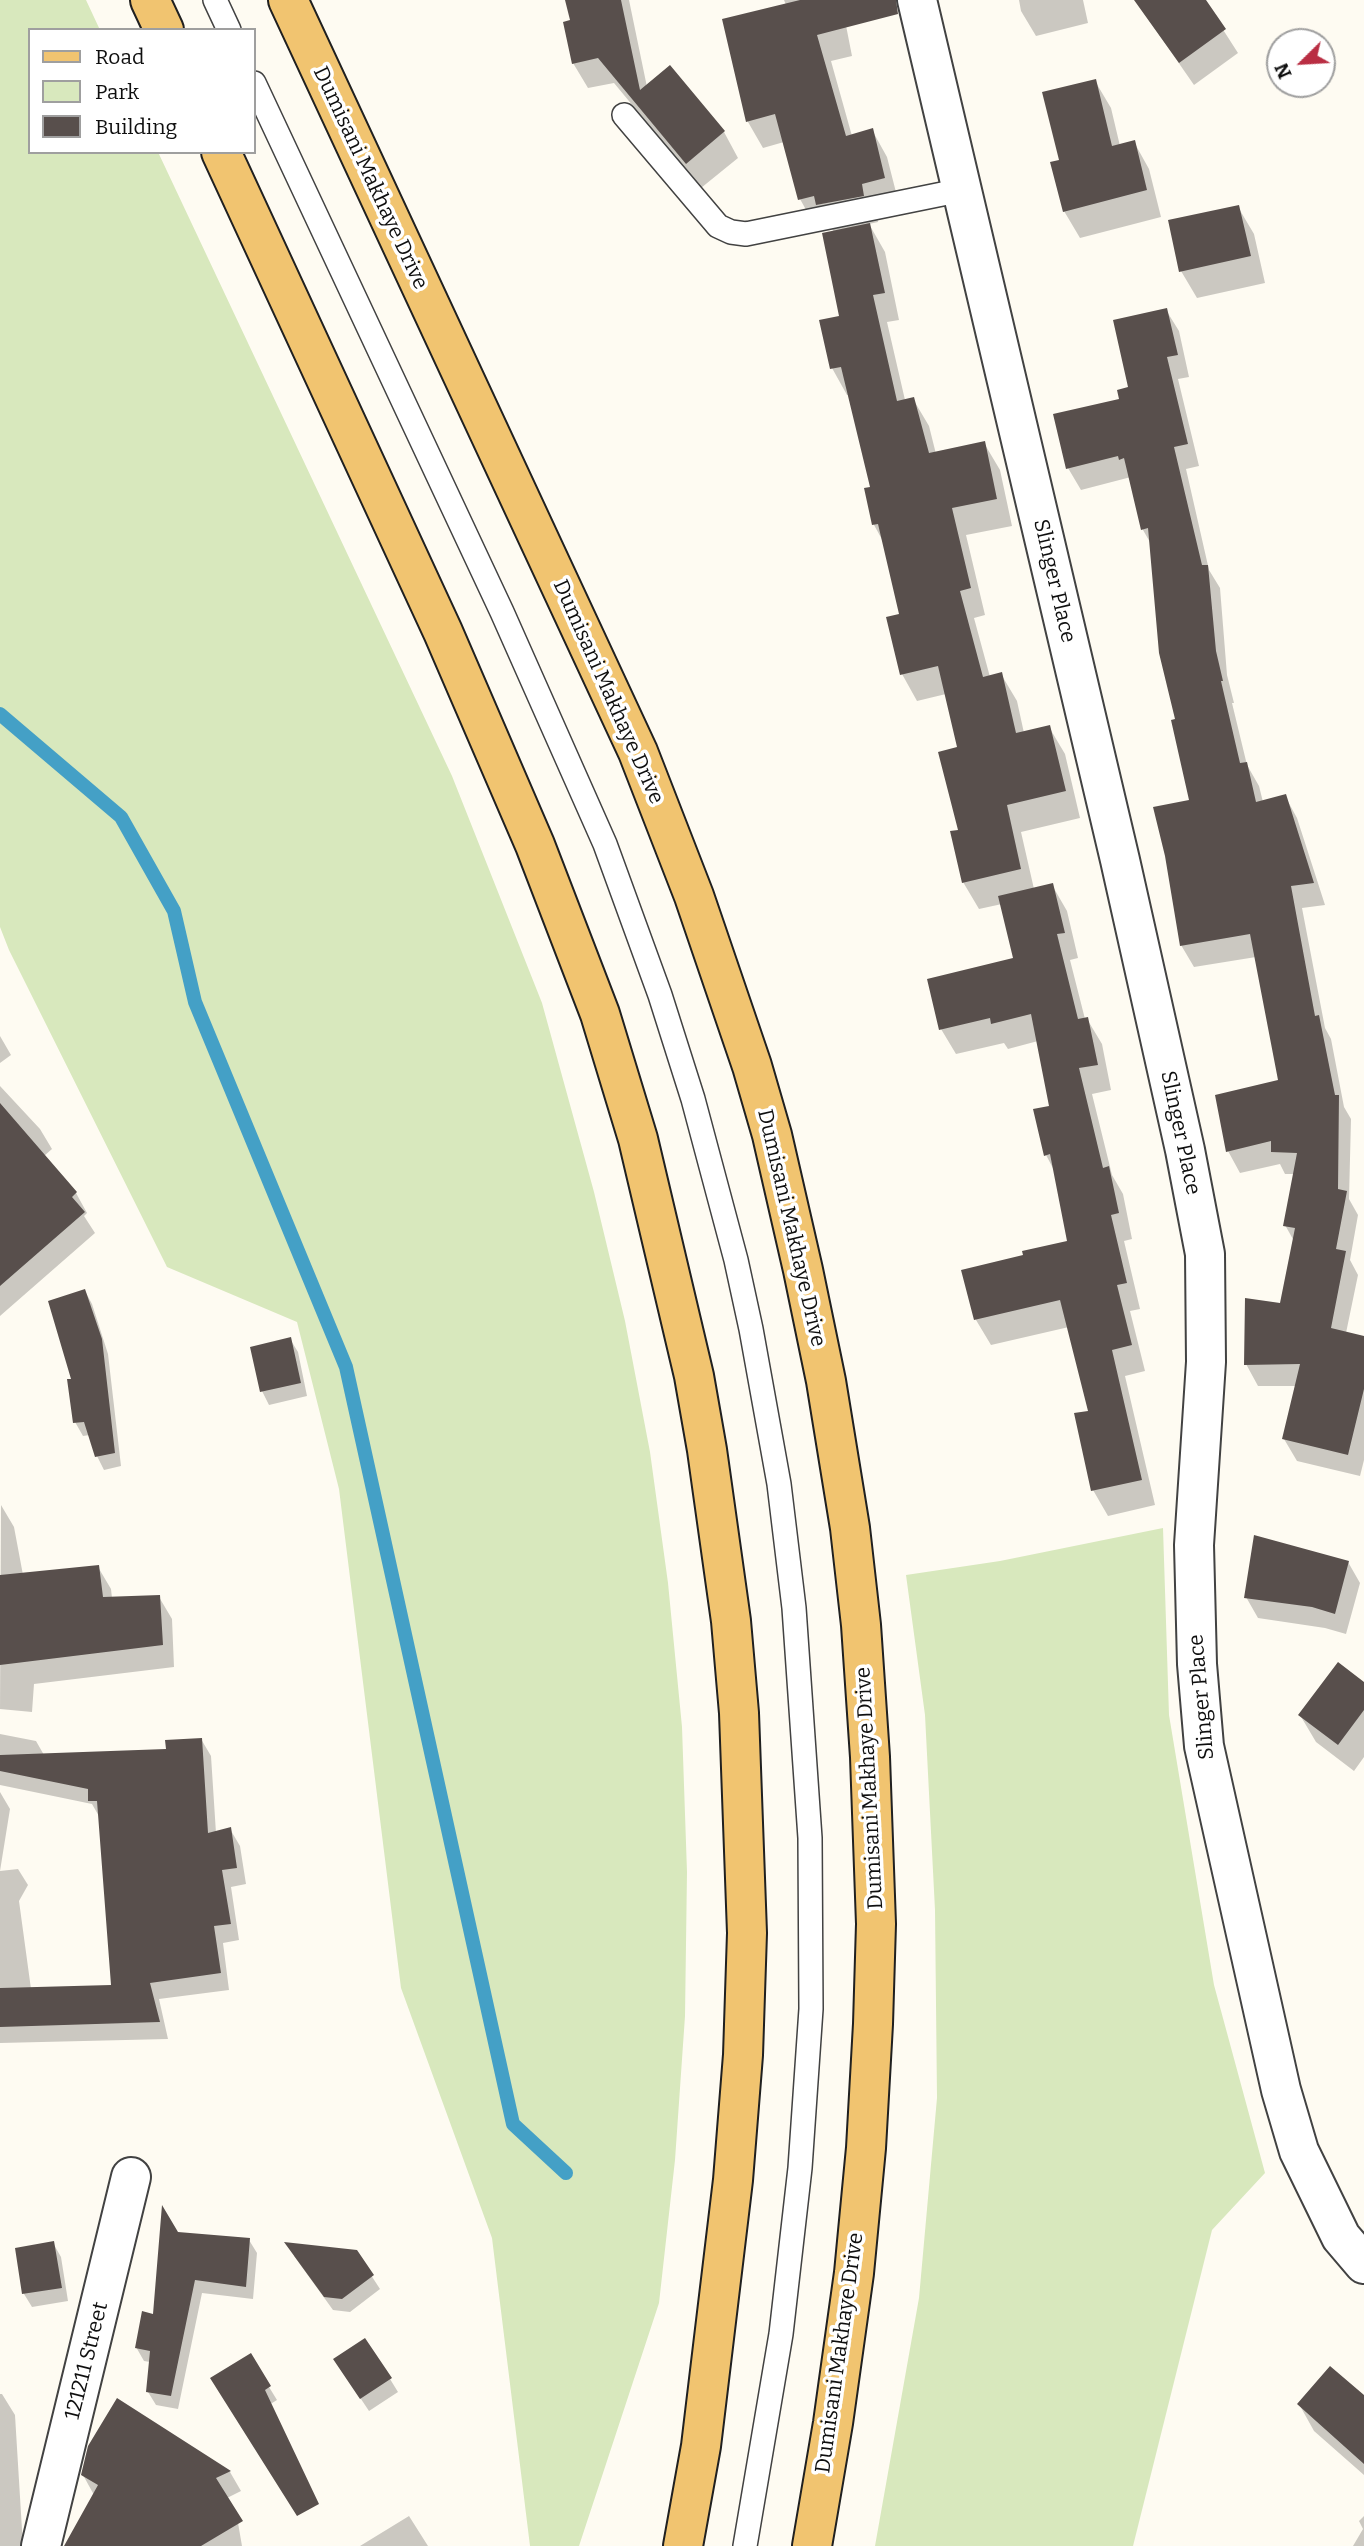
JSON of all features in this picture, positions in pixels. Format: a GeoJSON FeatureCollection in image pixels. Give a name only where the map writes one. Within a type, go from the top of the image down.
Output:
{"type":"FeatureCollection","features":[{"type":"Feature","properties":{"kind":"main road"},"geometry":{"type":"LineString","coordinates":[[150,0],[163,28]]}},
{"type":"Feature","properties":{"kind":"main road","name":"Dumisani Makhaye Drive"},"geometry":{"type":"LineString","coordinates":[[288,0],[638,752],[694,896],[752,1066],[772,1135],[803,1270],[848,1515],[861,1625],[870,1757],[876,1924],[866,2148],[854,2273],[812,2546]]}},
{"type":"Feature","properties":{"kind":"main road"},"geometry":{"type":"LineString","coordinates":[[222,154],[443,632],[535,845],[600,1014],[638,1139],[694,1376],[731,1621],[740,1725],[747,1933],[743,2054],[733,2180],[701,2446],[683,2546]]}},
{"type":"Feature","properties":{"kind":"street","name":"Slinger Place"},"geometry":{"type":"LineString","coordinates":[[917,0],[1120,860],[1185,1150],[1205,1254],[1206,1362],[1194,1545],[1197,1664],[1203,1746],[1281,2090],[1299,2151],[1341,2237],[1364,2264]]}},
{"type":"Feature","properties":{"kind":"street","name":"121211 Street"},"geometry":{"type":"LineString","coordinates":[[41,2546],[131,2176]]}},
{"type":"Feature","properties":{"kind":"lane"},"geometry":{"type":"LineString","coordinates":[[215,0],[228,28]]}},
{"type":"Feature","properties":{"kind":"lane"},"geometry":{"type":"LineString","coordinates":[[256,87],[514,637],[605,844],[660,995],[693,1099],[736,1260],[751,1329],[779,1484],[794,1608],[810,1838],[811,2009],[800,2168],[781,2334],[745,2546]]}},
{"type":"Feature","properties":{"kind":"lane"},"geometry":{"type":"LineString","coordinates":[[624,115],[719,226],[731,232],[746,234],[962,190]]}},
{"type":"Feature","properties":{"kind":"green space"},"geometry":{"type":"Polygon","coordinates":[[[0,0],[86,0],[99,28],[28,28],[28,154],[159,154],[452,776],[542,1003],[594,1192],[625,1321],[650,1452],[668,1583],[682,1727],[687,1872],[685,2016],[675,2160],[659,2303],[579,2546],[530,2546],[492,2238],[401,1988],[339,1489],[297,1322],[167,1267],[0,927],[0,0]]]}},
{"type":"Feature","properties":{"kind":"green space"},"geometry":{"type":"Polygon","coordinates":[[[1163,1528],[1169,1715],[1214,1985],[1265,2173],[1212,2230],[1133,2546],[875,2546],[919,2298],[937,2098],[935,1910],[925,1715],[906,1575],[1000,1561],[1163,1528]]]}},
{"type":"Feature","properties":{"kind":"building"},"geometry":{"type":"Polygon","coordinates":[[[565,0],[621,0],[640,90],[670,65],[725,131],[686,164],[598,58],[572,64],[563,22],[570,20],[565,0]]]}},
{"type":"Feature","properties":{"kind":"building"},"geometry":{"type":"Polygon","coordinates":[[[800,0],[896,0],[898,14],[817,35],[846,136],[873,128],[885,178],[862,184],[864,196],[816,205],[814,196],[798,200],[775,114],[746,122],[722,19],[800,0]]]}},
{"type":"Feature","properties":{"kind":"building"},"geometry":{"type":"Polygon","coordinates":[[[1134,0],[1206,0],[1226,29],[1179,63],[1134,0]]]}},
{"type":"Feature","properties":{"kind":"building"},"geometry":{"type":"Polygon","coordinates":[[[1096,79],[1112,146],[1135,140],[1147,190],[1063,212],[1050,162],[1059,160],[1042,92],[1096,79]]]}},
{"type":"Feature","properties":{"kind":"building"},"geometry":{"type":"Polygon","coordinates":[[[1239,205],[1251,256],[1179,272],[1168,220],[1239,205]]]}},
{"type":"Feature","properties":{"kind":"building"},"geometry":{"type":"Polygon","coordinates":[[[870,223],[885,293],[873,295],[897,401],[914,397],[929,453],[985,441],[997,499],[952,508],[971,588],[960,591],[983,677],[1002,672],[1016,733],[1050,725],[1066,791],[1007,805],[1021,869],[962,883],[950,831],[958,830],[938,752],[957,747],[938,666],[900,675],[886,617],[899,614],[878,524],[872,525],[864,488],[870,487],[841,367],[830,369],[819,320],[839,316],[822,233],[870,223]]]}},
{"type":"Feature","properties":{"kind":"building"},"geometry":{"type":"Polygon","coordinates":[[[1167,308],[1178,355],[1167,357],[1188,444],[1174,447],[1202,565],[1208,565],[1216,651],[1240,763],[1247,762],[1256,802],[1286,794],[1314,883],[1291,886],[1315,1016],[1319,1015],[1335,1095],[1339,1095],[1338,1189],[1347,1191],[1336,1249],[1346,1251],[1331,1328],[1364,1336],[1364,1389],[1348,1455],[1282,1439],[1300,1364],[1244,1365],[1245,1298],[1280,1303],[1295,1228],[1283,1226],[1297,1153],[1271,1152],[1271,1141],[1226,1152],[1215,1095],[1278,1080],[1250,934],[1180,946],[1165,856],[1153,807],[1189,800],[1171,720],[1175,719],[1159,653],[1148,528],[1141,530],[1124,458],[1119,460],[1118,456],[1066,469],[1053,414],[1119,399],[1117,390],[1128,387],[1113,320],[1167,308]]]}},
{"type":"Feature","properties":{"kind":"building"},"geometry":{"type":"Polygon","coordinates":[[[1053,883],[1065,933],[1057,934],[1078,1019],[1088,1017],[1098,1065],[1079,1068],[1103,1168],[1109,1166],[1119,1213],[1111,1215],[1127,1283],[1117,1285],[1132,1345],[1112,1350],[1142,1480],[1091,1491],[1074,1413],[1088,1411],[1060,1300],[974,1320],[961,1270],[1023,1255],[1022,1251],[1067,1241],[1050,1154],[1044,1156],[1033,1109],[1049,1106],[1031,1014],[991,1024],[990,1018],[939,1030],[927,979],[1013,958],[998,896],[1053,883]]]}},
{"type":"Feature","properties":{"kind":"building"},"geometry":{"type":"Polygon","coordinates":[[[0,1103],[77,1192],[72,1197],[85,1212],[0,1286],[0,1103]]]}},
{"type":"Feature","properties":{"kind":"building"},"geometry":{"type":"Polygon","coordinates":[[[85,1289],[102,1339],[115,1453],[95,1457],[84,1422],[73,1423],[67,1379],[71,1379],[48,1301],[85,1289]]]}},
{"type":"Feature","properties":{"kind":"building"},"geometry":{"type":"Polygon","coordinates":[[[291,1337],[301,1383],[260,1392],[250,1347],[291,1337]]]}},
{"type":"Feature","properties":{"kind":"building"},"geometry":{"type":"Polygon","coordinates":[[[1254,1535],[1349,1561],[1335,1614],[1312,1607],[1244,1598],[1254,1535]]]}},
{"type":"Feature","properties":{"kind":"building"},"geometry":{"type":"Polygon","coordinates":[[[99,1565],[103,1597],[160,1595],[163,1645],[0,1665],[0,1575],[99,1565]]]}},
{"type":"Feature","properties":{"kind":"building"},"geometry":{"type":"Polygon","coordinates":[[[1338,1662],[1364,1682],[1364,1710],[1338,1745],[1298,1715],[1338,1662]]]}},
{"type":"Feature","properties":{"kind":"building"},"geometry":{"type":"Polygon","coordinates":[[[202,1738],[208,1833],[231,1827],[237,1868],[222,1870],[231,1924],[214,1926],[221,1973],[150,1983],[160,2022],[0,2027],[0,1988],[111,1985],[97,1801],[88,1801],[88,1789],[0,1771],[0,1755],[166,1749],[165,1740],[202,1738]]]}},
{"type":"Feature","properties":{"kind":"building"},"geometry":{"type":"Polygon","coordinates":[[[162,2205],[178,2232],[250,2238],[246,2287],[195,2280],[171,2396],[146,2392],[150,2351],[135,2348],[142,2311],[153,2314],[162,2205]]]}},
{"type":"Feature","properties":{"kind":"building"},"geometry":{"type":"Polygon","coordinates":[[[54,2241],[62,2288],[22,2294],[15,2248],[54,2241]]]}},
{"type":"Feature","properties":{"kind":"building"},"geometry":{"type":"Polygon","coordinates":[[[284,2242],[357,2250],[374,2275],[342,2299],[324,2297],[284,2242]]]}},
{"type":"Feature","properties":{"kind":"building"},"geometry":{"type":"Polygon","coordinates":[[[365,2338],[392,2378],[360,2399],[333,2359],[365,2338]]]}},
{"type":"Feature","properties":{"kind":"building"},"geometry":{"type":"Polygon","coordinates":[[[251,2353],[271,2386],[265,2390],[319,2504],[297,2516],[210,2378],[251,2353]]]}},
{"type":"Feature","properties":{"kind":"building"},"geometry":{"type":"Polygon","coordinates":[[[1330,2366],[1364,2395],[1364,2464],[1297,2404],[1330,2366]]]}},
{"type":"Feature","properties":{"kind":"building"},"geometry":{"type":"Polygon","coordinates":[[[117,2398],[231,2471],[216,2478],[243,2521],[201,2546],[64,2546],[98,2485],[81,2475],[88,2446],[117,2398]]]}},
{"type":"Feature","properties":{"kind":"waterway"},"geometry":{"type":"LineString","coordinates":[[0,714],[121,817],[174,911],[195,1002],[346,1367],[513,2124],[566,2173]]}}]}
